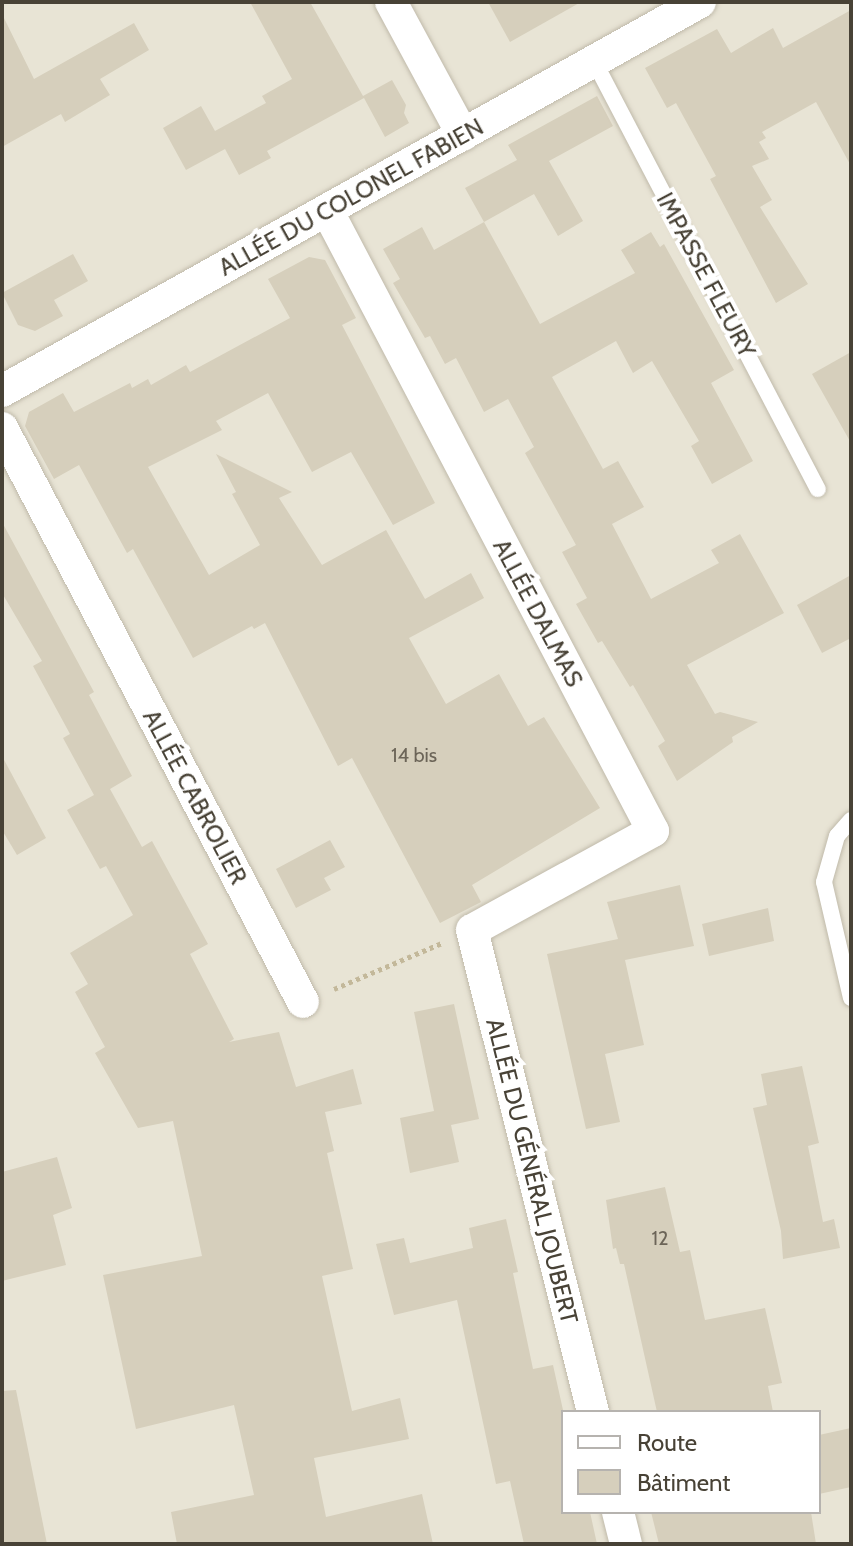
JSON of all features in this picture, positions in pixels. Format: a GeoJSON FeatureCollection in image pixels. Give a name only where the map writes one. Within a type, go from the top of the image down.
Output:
{"type":"FeatureCollection","features":[{"type":"Feature","properties":{"kind":"street"},"geometry":{"type":"LineString","coordinates":[[391,2],[463,135]]}},
{"type":"Feature","properties":{"kind":"street","name":"ALLÉE DU COLONEL FABIEN"},"geometry":{"type":"LineString","coordinates":[[4,385],[328,212],[700,2]]}},
{"type":"Feature","properties":{"kind":"street","name":"ALLÉE DALMAS"},"geometry":{"type":"LineString","coordinates":[[328,212],[653,831],[472,930]]}},
{"type":"Feature","properties":{"kind":"street","name":"ALLÉE CABROLIER"},"geometry":{"type":"LineString","coordinates":[[2,428],[303,1002]]}},
{"type":"Feature","properties":{"kind":"street","name":"ALLÉE DU GÉNÉRAL JOUBERT"},"geometry":{"type":"LineString","coordinates":[[472,930],[592,1410]]}},
{"type":"Feature","properties":{"kind":"street"},"geometry":{"type":"LineString","coordinates":[[618,1514],[626,1544]]}},
{"type":"Feature","properties":{"kind":"lane","name":"IMPASSE FLEURY"},"geometry":{"type":"LineString","coordinates":[[594,61],[818,489]]}},
{"type":"Feature","properties":{"kind":"lane"},"geometry":{"type":"LineString","coordinates":[[851,820],[837,836],[824,882],[851,998]]}},
{"type":"Feature","properties":{"kind":"path"},"geometry":{"type":"LineString","coordinates":[[303,1002],[472,930]]}},
{"type":"Feature","properties":{"kind":"shaded area"},"geometry":{"type":"Polygon","coordinates":[[[2,2],[851,2],[851,1544],[2,1544],[2,2]]]}},
{"type":"Feature","properties":{"kind":"building"},"geometry":{"type":"Polygon","coordinates":[[[250,2],[310,2],[363,96],[392,80],[406,105],[404,113],[409,123],[385,137],[364,98],[267,151],[271,158],[239,175],[225,149],[186,170],[163,128],[201,106],[215,131],[266,103],[262,96],[292,79],[250,2]]]}},
{"type":"Feature","properties":{"kind":"building"},"geometry":{"type":"Polygon","coordinates":[[[488,2],[581,2],[510,42],[488,2]]]}},
{"type":"Feature","properties":{"kind":"building"},"geometry":{"type":"Polygon","coordinates":[[[851,10],[851,166],[816,102],[762,132],[766,138],[759,142],[769,159],[752,166],[772,200],[760,207],[808,284],[776,303],[710,179],[716,176],[676,103],[667,108],[645,68],[717,29],[731,53],[773,28],[783,48],[851,10]]]}},
{"type":"Feature","properties":{"kind":"building"},"geometry":{"type":"Polygon","coordinates":[[[2,14],[34,79],[134,23],[149,50],[100,79],[110,95],[65,122],[61,114],[2,147],[2,14]]]}},
{"type":"Feature","properties":{"kind":"building"},"geometry":{"type":"Polygon","coordinates":[[[597,96],[613,126],[549,161],[583,221],[558,236],[534,194],[484,222],[465,188],[517,160],[508,145],[597,96]]]}},
{"type":"Feature","properties":{"kind":"building"},"geometry":{"type":"Polygon","coordinates":[[[484,222],[540,324],[635,273],[621,250],[651,232],[660,247],[664,244],[734,370],[711,383],[753,461],[712,484],[691,446],[699,441],[652,361],[633,373],[616,341],[552,377],[603,469],[618,461],[644,507],[612,524],[651,599],[719,563],[711,550],[740,534],[784,613],[687,665],[715,714],[720,712],[758,722],[732,737],[733,742],[677,781],[658,746],[665,741],[633,685],[630,687],[602,641],[598,643],[576,604],[587,598],[562,552],[576,545],[525,453],[534,447],[508,399],[484,412],[456,358],[445,364],[430,336],[425,338],[393,283],[400,279],[383,249],[422,227],[434,250],[484,222]]]}},
{"type":"Feature","properties":{"kind":"building"},"geometry":{"type":"Polygon","coordinates":[[[73,254],[88,281],[54,300],[63,316],[35,331],[18,325],[2,293],[73,254]]]}},
{"type":"Feature","properties":{"kind":"building"},"geometry":{"type":"Polygon","coordinates":[[[309,257],[325,260],[356,318],[342,325],[435,503],[393,525],[351,452],[312,472],[268,393],[216,421],[222,430],[148,467],[209,575],[260,545],[232,494],[236,492],[216,454],[292,492],[279,498],[322,565],[386,530],[425,599],[471,573],[484,598],[409,638],[446,704],[499,674],[528,726],[544,717],[600,808],[472,885],[481,902],[440,923],[352,758],[338,766],[265,623],[254,629],[252,626],[193,658],[133,549],[127,553],[79,465],[54,479],[25,426],[29,412],[63,393],[74,412],[130,383],[132,388],[148,379],[151,385],[186,365],[190,372],[290,318],[268,279],[309,257]]]}},
{"type":"Feature","properties":{"kind":"building"},"geometry":{"type":"Polygon","coordinates":[[[851,352],[851,443],[812,374],[851,352]]]}},
{"type":"Feature","properties":{"kind":"building"},"geometry":{"type":"Polygon","coordinates":[[[2,522],[94,692],[89,695],[132,776],[110,789],[142,847],[152,841],[208,944],[190,954],[234,1039],[229,1042],[279,1032],[296,1087],[353,1069],[362,1104],[325,1112],[334,1151],[327,1153],[353,1269],[322,1276],[352,1411],[400,1398],[409,1439],[314,1458],[326,1517],[422,1494],[433,1544],[177,1544],[171,1512],[254,1495],[234,1405],[136,1429],[103,1275],[202,1256],[173,1121],[138,1128],[95,1053],[105,1047],[75,992],[88,984],[70,953],[133,915],[106,866],[100,869],[67,810],[94,795],[63,738],[70,734],[33,666],[42,661],[2,593],[2,522]]]}},
{"type":"Feature","properties":{"kind":"building"},"geometry":{"type":"Polygon","coordinates":[[[851,575],[851,638],[822,653],[797,605],[851,575]]]}},
{"type":"Feature","properties":{"kind":"building"},"geometry":{"type":"Polygon","coordinates":[[[2,756],[46,838],[17,855],[2,830],[2,756]]]}},
{"type":"Feature","properties":{"kind":"building"},"geometry":{"type":"Polygon","coordinates":[[[330,840],[345,867],[324,878],[331,890],[296,908],[276,869],[330,840]]]}},
{"type":"Feature","properties":{"kind":"building"},"geometry":{"type":"Polygon","coordinates":[[[680,885],[694,946],[625,960],[644,1045],[605,1054],[620,1122],[586,1129],[547,954],[618,939],[607,902],[680,885]]]}},
{"type":"Feature","properties":{"kind":"building"},"geometry":{"type":"Polygon","coordinates":[[[768,908],[774,941],[709,956],[702,924],[768,908]]]}},
{"type":"Feature","properties":{"kind":"building"},"geometry":{"type":"Polygon","coordinates":[[[454,1004],[479,1119],[451,1125],[459,1162],[410,1173],[400,1118],[434,1111],[414,1012],[454,1004]]]}},
{"type":"Feature","properties":{"kind":"building"},"geometry":{"type":"Polygon","coordinates":[[[802,1066],[819,1143],[808,1146],[823,1222],[834,1219],[840,1248],[783,1259],[781,1231],[753,1108],[767,1105],[761,1074],[802,1066]]]}},
{"type":"Feature","properties":{"kind":"building"},"geometry":{"type":"Polygon","coordinates":[[[57,1157],[72,1208],[53,1215],[66,1265],[2,1281],[2,1172],[57,1157]]]}},
{"type":"Feature","properties":{"kind":"building"},"geometry":{"type":"Polygon","coordinates":[[[665,1187],[680,1252],[690,1250],[705,1320],[765,1308],[782,1383],[768,1386],[773,1410],[657,1410],[624,1264],[620,1264],[616,1248],[613,1249],[606,1200],[665,1187]]]}},
{"type":"Feature","properties":{"kind":"building"},"geometry":{"type":"Polygon","coordinates":[[[506,1219],[518,1272],[513,1273],[533,1369],[553,1365],[563,1410],[561,1514],[590,1514],[597,1544],[524,1544],[510,1481],[496,1484],[457,1300],[394,1315],[376,1244],[404,1238],[410,1263],[473,1248],[469,1228],[506,1219]]]}},
{"type":"Feature","properties":{"kind":"building"},"geometry":{"type":"Polygon","coordinates":[[[16,1390],[47,1544],[2,1544],[2,1391],[16,1390]]]}},
{"type":"Feature","properties":{"kind":"building"},"geometry":{"type":"Polygon","coordinates":[[[851,1428],[851,1487],[821,1494],[821,1435],[851,1428]]]}},
{"type":"Feature","properties":{"kind":"building"},"geometry":{"type":"Polygon","coordinates":[[[652,1514],[811,1514],[816,1544],[659,1544],[652,1514]]]}}]}
